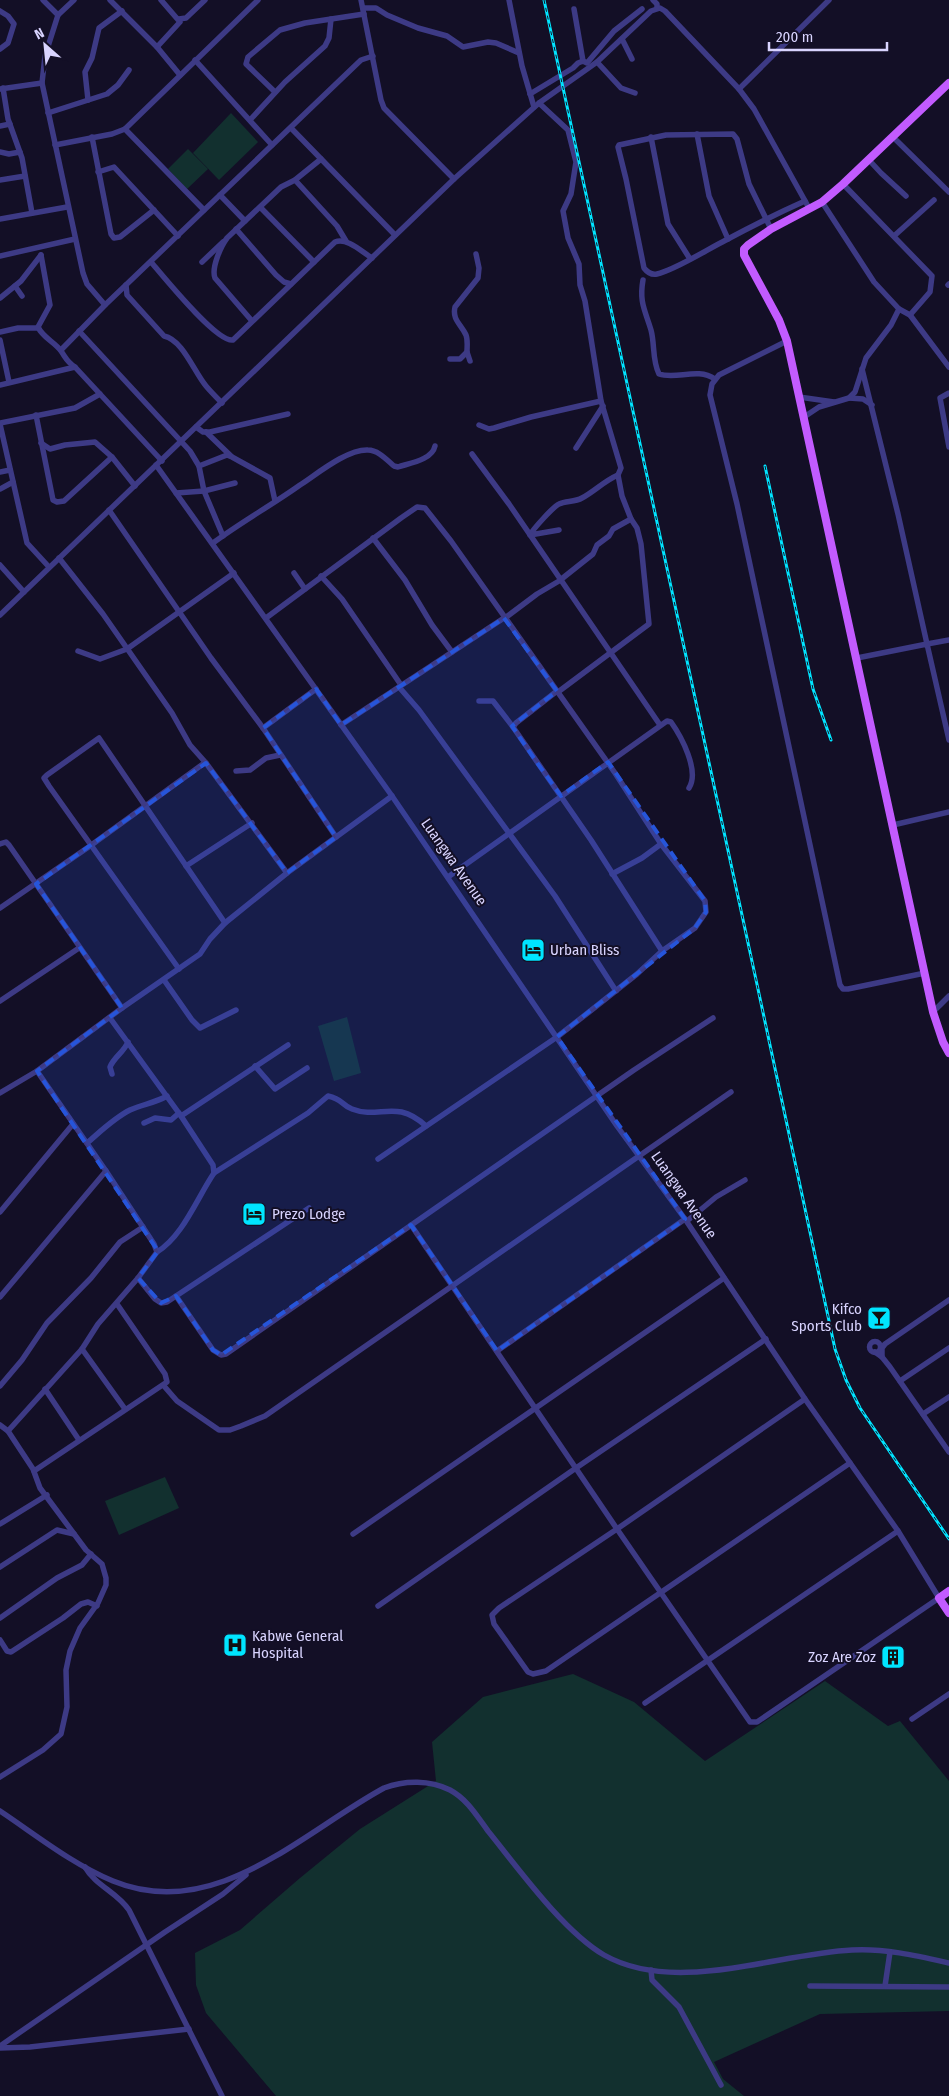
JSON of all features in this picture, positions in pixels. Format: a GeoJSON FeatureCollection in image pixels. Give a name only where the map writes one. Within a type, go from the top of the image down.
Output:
{"type":"FeatureCollection","features":[{"type":"Feature","properties":{"kind":"main road"},"geometry":{"type":"LineString","coordinates":[[949,83],[822,202],[771,229],[748,244],[744,249],[744,255],[787,341],[933,1012],[943,1042],[949,1053]]}},
{"type":"Feature","properties":{"kind":"main road"},"geometry":{"type":"LineString","coordinates":[[939,1598],[949,1591]]}},
{"type":"Feature","properties":{"kind":"main road","name":"Luangwa Avenue"},"geometry":{"type":"LineString","coordinates":[[939,1598],[949,1613]]}},
{"type":"Feature","properties":{"kind":"street"},"geometry":{"type":"LineString","coordinates":[[44,0],[58,15]]}},
{"type":"Feature","properties":{"kind":"street"},"geometry":{"type":"LineString","coordinates":[[74,0],[58,15],[45,56],[42,83],[67,207],[87,284],[105,305]]}},
{"type":"Feature","properties":{"kind":"street"},"geometry":{"type":"LineString","coordinates":[[110,0],[157,47],[180,76]]}},
{"type":"Feature","properties":{"kind":"street"},"geometry":{"type":"LineString","coordinates":[[157,47],[179,25],[179,19],[161,0]]}},
{"type":"Feature","properties":{"kind":"street"},"geometry":{"type":"LineString","coordinates":[[179,19],[186,18],[205,0]]}},
{"type":"Feature","properties":{"kind":"street"},"geometry":{"type":"LineString","coordinates":[[55,146],[112,134],[125,129],[258,0]]}},
{"type":"Feature","properties":{"kind":"street"},"geometry":{"type":"LineString","coordinates":[[361,0],[384,108],[454,179]]}},
{"type":"Feature","properties":{"kind":"street"},"geometry":{"type":"LineString","coordinates":[[509,0],[519,53],[530,94],[537,105],[568,130],[571,135],[576,162],[571,194],[563,211],[568,238],[579,264],[580,285],[585,301],[602,403],[621,468],[618,475],[622,496],[641,544],[649,624],[516,723],[514,728]]}},
{"type":"Feature","properties":{"kind":"street"},"geometry":{"type":"LineString","coordinates":[[739,89],[829,0]]}},
{"type":"Feature","properties":{"kind":"street"},"geometry":{"type":"LineString","coordinates":[[0,615],[454,179],[537,105],[597,62],[651,11],[656,3],[739,89],[767,130],[809,208]]}},
{"type":"Feature","properties":{"kind":"street"},"geometry":{"type":"LineString","coordinates":[[275,92],[246,64],[248,57],[280,30],[376,8],[387,15],[418,28],[447,36],[463,47],[488,42],[496,43],[519,53]]}},
{"type":"Feature","properties":{"kind":"street"},"geometry":{"type":"LineString","coordinates":[[574,9],[583,61]]}},
{"type":"Feature","properties":{"kind":"street"},"geometry":{"type":"LineString","coordinates":[[530,94],[583,61],[587,63],[614,30],[642,10]]}},
{"type":"Feature","properties":{"kind":"street"},"geometry":{"type":"LineString","coordinates":[[0,11],[8,16],[14,24],[8,43],[0,50]]}},
{"type":"Feature","properties":{"kind":"street"},"geometry":{"type":"LineString","coordinates":[[88,100],[84,72],[92,58],[100,28],[122,11]]}},
{"type":"Feature","properties":{"kind":"street"},"geometry":{"type":"LineString","coordinates":[[250,120],[275,92],[325,46],[330,38],[331,19]]}},
{"type":"Feature","properties":{"kind":"street"},"geometry":{"type":"LineString","coordinates":[[622,39],[632,59]]}},
{"type":"Feature","properties":{"kind":"street"},"geometry":{"type":"LineString","coordinates":[[61,350],[105,305],[361,60],[373,56]]}},
{"type":"Feature","properties":{"kind":"street"},"geometry":{"type":"LineString","coordinates":[[196,60],[272,145]]}},
{"type":"Feature","properties":{"kind":"street"},"geometry":{"type":"LineString","coordinates":[[597,62],[621,88],[635,93]]}},
{"type":"Feature","properties":{"kind":"street"},"geometry":{"type":"LineString","coordinates":[[48,113],[108,94],[118,85],[129,70]]}},
{"type":"Feature","properties":{"kind":"street"},"geometry":{"type":"LineString","coordinates":[[32,212],[20,152],[1,89],[42,83]]}},
{"type":"Feature","properties":{"kind":"street"},"geometry":{"type":"LineString","coordinates":[[0,126],[10,124]]}},
{"type":"Feature","properties":{"kind":"street"},"geometry":{"type":"LineString","coordinates":[[291,128],[395,235]]}},
{"type":"Feature","properties":{"kind":"street"},"geometry":{"type":"LineString","coordinates":[[125,129],[204,210]]}},
{"type":"Feature","properties":{"kind":"street"},"geometry":{"type":"LineString","coordinates":[[771,229],[768,219],[749,184],[737,139],[733,134],[666,134],[623,143],[618,147],[644,268],[646,271],[655,274],[690,259],[728,239],[768,219],[805,201]]}},
{"type":"Feature","properties":{"kind":"street"},"geometry":{"type":"LineString","coordinates":[[697,134],[710,196],[728,239]]}},
{"type":"Feature","properties":{"kind":"street"},"geometry":{"type":"LineString","coordinates":[[893,136],[949,192]]}},
{"type":"Feature","properties":{"kind":"street"},"geometry":{"type":"LineString","coordinates":[[92,137],[110,229],[114,238],[128,233],[154,210]]}},
{"type":"Feature","properties":{"kind":"street"},"geometry":{"type":"LineString","coordinates":[[651,137],[668,224],[690,259]]}},
{"type":"Feature","properties":{"kind":"street"},"geometry":{"type":"LineString","coordinates":[[0,158],[3,152],[20,152]]}},
{"type":"Feature","properties":{"kind":"street"},"geometry":{"type":"LineString","coordinates":[[202,262],[281,187],[295,180],[321,159]]}},
{"type":"Feature","properties":{"kind":"street"},"geometry":{"type":"LineString","coordinates":[[869,160],[906,196]]}},
{"type":"Feature","properties":{"kind":"street"},"geometry":{"type":"LineString","coordinates":[[98,172],[114,167],[178,236]]}},
{"type":"Feature","properties":{"kind":"street"},"geometry":{"type":"LineString","coordinates":[[0,180],[25,176]]}},
{"type":"Feature","properties":{"kind":"street"},"geometry":{"type":"LineString","coordinates":[[295,180],[337,226],[346,241]]}},
{"type":"Feature","properties":{"kind":"street"},"geometry":{"type":"LineString","coordinates":[[843,184],[932,276],[930,292],[910,315]]}},
{"type":"Feature","properties":{"kind":"street"},"geometry":{"type":"LineString","coordinates":[[220,194],[245,221]]}},
{"type":"Feature","properties":{"kind":"street"},"geometry":{"type":"LineString","coordinates":[[894,236],[934,200]]}},
{"type":"Feature","properties":{"kind":"street"},"geometry":{"type":"LineString","coordinates":[[822,202],[874,282],[899,309],[910,315],[949,366]]}},
{"type":"Feature","properties":{"kind":"street"},"geometry":{"type":"LineString","coordinates":[[0,219],[67,207]]}},
{"type":"Feature","properties":{"kind":"street"},"geometry":{"type":"LineString","coordinates":[[261,208],[314,262]]}},
{"type":"Feature","properties":{"kind":"street"},"geometry":{"type":"LineString","coordinates":[[236,229],[276,275],[284,282],[291,284]]}},
{"type":"Feature","properties":{"kind":"street"},"geometry":{"type":"LineString","coordinates":[[0,256],[75,240]]}},
{"type":"Feature","properties":{"kind":"street"},"geometry":{"type":"LineString","coordinates":[[151,262],[185,302],[222,338],[233,340],[335,242],[340,240],[346,241],[372,258]]}},
{"type":"Feature","properties":{"kind":"street"},"geometry":{"type":"LineString","coordinates":[[225,241],[213,273],[218,284],[252,321]]}},
{"type":"Feature","properties":{"kind":"street"},"geometry":{"type":"LineString","coordinates":[[38,328],[50,305],[41,255],[42,248]]}},
{"type":"Feature","properties":{"kind":"street"},"geometry":{"type":"LineString","coordinates":[[470,361],[467,352],[466,335],[457,323],[454,312],[455,307],[478,278],[476,254]]}},
{"type":"Feature","properties":{"kind":"street"},"geometry":{"type":"LineString","coordinates":[[0,298],[15,286],[33,267],[41,255]]}},
{"type":"Feature","properties":{"kind":"street"},"geometry":{"type":"LineString","coordinates":[[643,280],[642,308],[651,331],[653,351],[659,374],[664,376],[682,373],[707,374],[715,379]]}},
{"type":"Feature","properties":{"kind":"street"},"geometry":{"type":"LineString","coordinates":[[126,285],[127,295],[164,336],[170,337],[193,364],[204,384],[222,403]]}},
{"type":"Feature","properties":{"kind":"street"},"geometry":{"type":"LineString","coordinates":[[15,286],[22,296]]}},
{"type":"Feature","properties":{"kind":"street"},"geometry":{"type":"LineString","coordinates":[[849,398],[854,392],[866,358],[891,325],[899,309]]}},
{"type":"Feature","properties":{"kind":"street"},"geometry":{"type":"LineString","coordinates":[[0,332],[18,328],[38,328],[54,346],[61,350],[66,361],[75,367],[162,461]]}},
{"type":"Feature","properties":{"kind":"street"},"geometry":{"type":"LineString","coordinates":[[79,331],[181,442],[199,466],[204,491],[223,536]]}},
{"type":"Feature","properties":{"kind":"street"},"geometry":{"type":"LineString","coordinates":[[0,340],[9,382]]}},
{"type":"Feature","properties":{"kind":"street"},"geometry":{"type":"LineString","coordinates":[[787,341],[726,371],[715,379],[710,395],[737,504],[840,984],[843,989],[848,989],[925,972]]}},
{"type":"Feature","properties":{"kind":"street"},"geometry":{"type":"LineString","coordinates":[[450,359],[460,359],[467,352]]}},
{"type":"Feature","properties":{"kind":"street"},"geometry":{"type":"LineString","coordinates":[[0,385],[75,367]]}},
{"type":"Feature","properties":{"kind":"street"},"geometry":{"type":"LineString","coordinates":[[862,369],[872,405],[949,740]]}},
{"type":"Feature","properties":{"kind":"street"},"geometry":{"type":"LineString","coordinates":[[949,392],[940,398],[949,447]]}},
{"type":"Feature","properties":{"kind":"street"},"geometry":{"type":"LineString","coordinates":[[49,567],[27,543],[0,424],[75,408],[100,394]]}},
{"type":"Feature","properties":{"kind":"street"},"geometry":{"type":"LineString","coordinates":[[799,397],[835,403]]}},
{"type":"Feature","properties":{"kind":"street"},"geometry":{"type":"LineString","coordinates":[[804,417],[819,407],[849,398],[863,399],[872,405]]}},
{"type":"Feature","properties":{"kind":"street"},"geometry":{"type":"LineString","coordinates":[[479,425],[489,429],[531,417],[602,403]]}},
{"type":"Feature","properties":{"kind":"street"},"geometry":{"type":"LineString","coordinates":[[576,448],[602,403]]}},
{"type":"Feature","properties":{"kind":"street"},"geometry":{"type":"LineString","coordinates":[[206,432],[288,414]]}},
{"type":"Feature","properties":{"kind":"street"},"geometry":{"type":"LineString","coordinates":[[36,415],[53,500],[57,502],[64,501],[112,457]]}},
{"type":"Feature","properties":{"kind":"street"},"geometry":{"type":"LineString","coordinates":[[196,427],[206,432],[231,456],[270,478],[275,501]]}},
{"type":"Feature","properties":{"kind":"street"},"geometry":{"type":"LineString","coordinates":[[41,443],[50,449],[95,442],[112,457],[135,486]]}},
{"type":"Feature","properties":{"kind":"street"},"geometry":{"type":"LineString","coordinates":[[213,543],[301,485],[320,470],[366,449],[374,450],[398,467],[427,458],[434,452],[435,446]]}},
{"type":"Feature","properties":{"kind":"street"},"geometry":{"type":"LineString","coordinates":[[472,454],[660,725]]}},
{"type":"Feature","properties":{"kind":"street"},"geometry":{"type":"LineString","coordinates":[[199,466],[222,456],[231,456]]}},
{"type":"Feature","properties":{"kind":"street","name":"Luangwa Avenue"},"geometry":{"type":"LineString","coordinates":[[156,465],[392,796],[638,1155],[686,1220],[805,1399],[898,1531],[939,1598]]}},
{"type":"Feature","properties":{"kind":"street"},"geometry":{"type":"LineString","coordinates":[[0,472],[10,470]]}},
{"type":"Feature","properties":{"kind":"street"},"geometry":{"type":"LineString","coordinates":[[530,535],[535,526],[556,506],[583,498],[601,483],[618,475]]}},
{"type":"Feature","properties":{"kind":"street"},"geometry":{"type":"LineString","coordinates":[[0,488],[13,482]]}},
{"type":"Feature","properties":{"kind":"street"},"geometry":{"type":"LineString","coordinates":[[176,493],[204,491],[235,483]]}},
{"type":"Feature","properties":{"kind":"street"},"geometry":{"type":"LineString","coordinates":[[266,618],[417,507],[424,508],[451,541],[608,762],[661,844],[696,888],[706,908],[702,920],[695,928],[662,951],[637,974],[557,1037],[378,1159]]}},
{"type":"Feature","properties":{"kind":"street"},"geometry":{"type":"LineString","coordinates":[[109,510],[211,658],[316,804],[336,837]]}},
{"type":"Feature","properties":{"kind":"street"},"geometry":{"type":"LineString","coordinates":[[341,725],[504,618],[536,594],[559,581],[593,554],[597,545],[609,536],[613,529],[631,519]]}},
{"type":"Feature","properties":{"kind":"street"},"geometry":{"type":"LineString","coordinates":[[530,535],[560,530]]}},
{"type":"Feature","properties":{"kind":"street"},"geometry":{"type":"LineString","coordinates":[[374,538],[452,652]]}},
{"type":"Feature","properties":{"kind":"street"},"geometry":{"type":"LineString","coordinates":[[59,558],[78,580],[172,712],[190,745],[252,823],[287,873]]}},
{"type":"Feature","properties":{"kind":"street"},"geometry":{"type":"LineString","coordinates":[[0,565],[24,592]]}},
{"type":"Feature","properties":{"kind":"street"},"geometry":{"type":"LineString","coordinates":[[78,651],[100,659],[127,649],[234,573]]}},
{"type":"Feature","properties":{"kind":"street"},"geometry":{"type":"LineString","coordinates":[[294,573],[305,589]]}},
{"type":"Feature","properties":{"kind":"street"},"geometry":{"type":"LineString","coordinates":[[321,576],[342,599],[400,686],[555,896],[616,991]]}},
{"type":"Feature","properties":{"kind":"street"},"geometry":{"type":"LineString","coordinates":[[857,658],[949,640]]}},
{"type":"Feature","properties":{"kind":"street"},"geometry":{"type":"LineString","coordinates":[[262,728],[316,690]]}},
{"type":"Feature","properties":{"kind":"street"},"geometry":{"type":"LineString","coordinates":[[479,701],[493,701],[514,728],[662,951]]}},
{"type":"Feature","properties":{"kind":"street"},"geometry":{"type":"LineString","coordinates":[[448,878],[660,725],[670,721],[686,746],[692,779],[689,788]]}},
{"type":"Feature","properties":{"kind":"street"},"geometry":{"type":"LineString","coordinates":[[179,969],[90,846],[44,778],[99,738],[226,923]]}},
{"type":"Feature","properties":{"kind":"street"},"geometry":{"type":"LineString","coordinates":[[236,771],[250,770],[266,758],[280,754]]}},
{"type":"Feature","properties":{"kind":"street"},"geometry":{"type":"LineString","coordinates":[[0,908],[206,763]]}},
{"type":"Feature","properties":{"kind":"street"},"geometry":{"type":"LineString","coordinates":[[0,1093],[38,1070],[122,1008],[200,954],[226,923],[287,873],[392,796]]}},
{"type":"Feature","properties":{"kind":"street"},"geometry":{"type":"LineString","coordinates":[[893,825],[949,812]]}},
{"type":"Feature","properties":{"kind":"street"},"geometry":{"type":"LineString","coordinates":[[186,866],[252,823]]}},
{"type":"Feature","properties":{"kind":"street"},"geometry":{"type":"LineString","coordinates":[[0,844],[3,842],[10,845],[122,1008]]}},
{"type":"Feature","properties":{"kind":"street"},"geometry":{"type":"LineString","coordinates":[[612,874],[642,858],[661,844]]}},
{"type":"Feature","properties":{"kind":"street"},"geometry":{"type":"LineString","coordinates":[[0,1001],[79,948]]}},
{"type":"Feature","properties":{"kind":"street"},"geometry":{"type":"LineString","coordinates":[[164,980],[192,1020],[200,1028],[236,1010]]}},
{"type":"Feature","properties":{"kind":"street"},"geometry":{"type":"LineString","coordinates":[[933,1012],[949,996]]}},
{"type":"Feature","properties":{"kind":"street"},"geometry":{"type":"LineString","coordinates":[[110,1018],[211,1160],[214,1173]]}},
{"type":"Feature","properties":{"kind":"street"},"geometry":{"type":"LineString","coordinates":[[176,1296],[213,1350],[221,1355],[226,1354],[713,1018]]}},
{"type":"Feature","properties":{"kind":"street"},"geometry":{"type":"LineString","coordinates":[[112,1074],[111,1063],[123,1051],[128,1042]]}},
{"type":"Feature","properties":{"kind":"street"},"geometry":{"type":"LineString","coordinates":[[144,1123],[155,1118],[171,1120],[288,1045]]}},
{"type":"Feature","properties":{"kind":"street"},"geometry":{"type":"LineString","coordinates":[[254,1066],[275,1089],[307,1068]]}},
{"type":"Feature","properties":{"kind":"street"},"geometry":{"type":"LineString","coordinates":[[38,1070],[143,1227],[157,1252]]}},
{"type":"Feature","properties":{"kind":"street"},"geometry":{"type":"LineString","coordinates":[[164,1386],[177,1401],[219,1430],[230,1430],[265,1416],[731,1092]]}},
{"type":"Feature","properties":{"kind":"street"},"geometry":{"type":"LineString","coordinates":[[87,1143],[115,1118],[145,1103],[154,1102],[167,1096]]}},
{"type":"Feature","properties":{"kind":"street"},"geometry":{"type":"LineString","coordinates":[[8,1431],[82,1348],[98,1324],[117,1304],[157,1252],[167,1245],[182,1227],[214,1173],[308,1113],[328,1096],[340,1100],[350,1109],[358,1111],[407,1112],[426,1126]]}},
{"type":"Feature","properties":{"kind":"street"},"geometry":{"type":"LineString","coordinates":[[0,1212],[73,1124]]}},
{"type":"Feature","properties":{"kind":"street"},"geometry":{"type":"LineString","coordinates":[[0,1297],[106,1171]]}},
{"type":"Feature","properties":{"kind":"street"},"geometry":{"type":"LineString","coordinates":[[497,1351],[686,1220],[716,1197],[745,1180]]}},
{"type":"Feature","properties":{"kind":"street"},"geometry":{"type":"LineString","coordinates":[[138,1278],[155,1299],[161,1303],[167,1302],[309,1208]]}},
{"type":"Feature","properties":{"kind":"street"},"geometry":{"type":"LineString","coordinates":[[411,1225],[617,1529],[752,1723],[757,1722],[939,1598]]}},
{"type":"Feature","properties":{"kind":"street"},"geometry":{"type":"LineString","coordinates":[[0,1386],[22,1360],[47,1323],[92,1278],[120,1242],[143,1227]]}},
{"type":"Feature","properties":{"kind":"street"},"geometry":{"type":"LineString","coordinates":[[353,1534],[642,1337],[724,1278]]}},
{"type":"Feature","properties":{"kind":"street"},"geometry":{"type":"LineString","coordinates":[[949,1300],[882,1348],[875,1352],[871,1350],[870,1345],[874,1342],[882,1348],[900,1381],[949,1452]]}},
{"type":"Feature","properties":{"kind":"street"},"geometry":{"type":"LineString","coordinates":[[34,1471],[106,1424],[125,1409],[164,1386],[167,1382],[165,1374],[149,1354],[117,1304]]}},
{"type":"Feature","properties":{"kind":"street"},"geometry":{"type":"LineString","coordinates":[[378,1606],[766,1339]]}},
{"type":"Feature","properties":{"kind":"street"},"geometry":{"type":"LineString","coordinates":[[82,1348],[125,1409]]}},
{"type":"Feature","properties":{"kind":"street"},"geometry":{"type":"LineString","coordinates":[[900,1381],[949,1348]]}},
{"type":"Feature","properties":{"kind":"street"},"geometry":{"type":"LineString","coordinates":[[45,1389],[79,1440]]}},
{"type":"Feature","properties":{"kind":"street"},"geometry":{"type":"LineString","coordinates":[[923,1414],[949,1397]]}},
{"type":"Feature","properties":{"kind":"street"},"geometry":{"type":"LineString","coordinates":[[805,1399],[494,1612],[492,1619],[504,1638],[528,1672],[539,1673],[546,1671],[850,1463]]}},
{"type":"Feature","properties":{"kind":"street"},"geometry":{"type":"LineString","coordinates":[[0,1425],[8,1431],[34,1471],[40,1488],[91,1554],[102,1564],[106,1578],[106,1585],[97,1606],[80,1628],[70,1651],[66,1670],[67,1708],[62,1734],[43,1750],[0,1777]]}},
{"type":"Feature","properties":{"kind":"street"},"geometry":{"type":"LineString","coordinates":[[0,1524],[47,1495]]}},
{"type":"Feature","properties":{"kind":"street"},"geometry":{"type":"LineString","coordinates":[[0,1567],[57,1530],[76,1535]]}},
{"type":"Feature","properties":{"kind":"street"},"geometry":{"type":"LineString","coordinates":[[645,1703],[898,1531]]}},
{"type":"Feature","properties":{"kind":"street"},"geometry":{"type":"LineString","coordinates":[[0,1618],[57,1578],[82,1566],[91,1554]]}},
{"type":"Feature","properties":{"kind":"street"},"geometry":{"type":"LineString","coordinates":[[0,1640],[7,1652],[11,1652],[81,1604],[88,1602],[97,1606]]}},
{"type":"Feature","properties":{"kind":"street"},"geometry":{"type":"LineString","coordinates":[[912,1719],[949,1694]]}},
{"type":"Feature","properties":{"kind":"street"},"geometry":{"type":"LineString","coordinates":[[0,2047],[223,1894],[253,1870],[384,1788],[403,1783],[426,1783],[450,1790],[470,1806],[520,1870],[574,1932],[605,1955],[632,1966],[651,1970],[694,1973],[862,1949],[949,1963]]}},
{"type":"Feature","properties":{"kind":"street"},"geometry":{"type":"LineString","coordinates":[[0,1811],[85,1867],[118,1883],[159,1891],[194,1890],[228,1881],[253,1870]]}},
{"type":"Feature","properties":{"kind":"street"},"geometry":{"type":"LineString","coordinates":[[85,1867],[98,1883],[118,1896],[129,1910],[222,2096]]}},
{"type":"Feature","properties":{"kind":"street"},"geometry":{"type":"LineString","coordinates":[[118,1883],[118,1896]]}},
{"type":"Feature","properties":{"kind":"street"},"geometry":{"type":"LineString","coordinates":[[885,1986],[890,1952]]}},
{"type":"Feature","properties":{"kind":"street"},"geometry":{"type":"LineString","coordinates":[[651,1970],[652,1980],[679,2007],[721,2085]]}},
{"type":"Feature","properties":{"kind":"street"},"geometry":{"type":"LineString","coordinates":[[810,1986],[949,1987]]}},
{"type":"Feature","properties":{"kind":"street"},"geometry":{"type":"LineString","coordinates":[[0,2047],[30,2046],[189,2029]]}},
{"type":"Feature","properties":{"kind":"highlighted area"},"geometry":{"type":"Polygon","coordinates":[[[504,618],[557,691],[512,726],[538,764],[561,796],[608,762],[705,901],[706,912],[695,928],[557,1037],[685,1219],[497,1351],[411,1225],[221,1355],[213,1350],[176,1296],[161,1303],[138,1278],[158,1251],[37,1071],[122,1008],[36,884],[206,763],[287,873],[336,837],[263,728],[316,689],[341,725],[504,618]]]}},
{"type":"Feature","properties":{"kind":"green space"},"geometry":{"type":"Polygon","coordinates":[[[231,113],[258,142],[219,180],[193,153],[231,113]]]}},
{"type":"Feature","properties":{"kind":"green space"},"geometry":{"type":"Polygon","coordinates":[[[188,149],[208,169],[187,189],[168,169],[188,149]]]}},
{"type":"Feature","properties":{"kind":"green space"},"geometry":{"type":"Polygon","coordinates":[[[347,1017],[361,1073],[334,1081],[318,1026],[347,1017]]]}},
{"type":"Feature","properties":{"kind":"green space"},"geometry":{"type":"Polygon","coordinates":[[[165,1477],[179,1508],[119,1535],[105,1501],[165,1477]]]}},
{"type":"Feature","properties":{"kind":"green space"},"geometry":{"type":"Polygon","coordinates":[[[573,1674],[634,1702],[705,1761],[825,1681],[888,1726],[900,1721],[949,1781],[949,2011],[820,2014],[714,2062],[723,2079],[744,2096],[276,2096],[206,2013],[196,1985],[195,1953],[240,1930],[360,1829],[436,1781],[432,1742],[483,1697],[573,1674]]]}},
{"type":"Feature","properties":{"kind":"railway"},"geometry":{"type":"LineString","coordinates":[[544,0],[835,1349],[846,1380],[860,1408],[949,1539]]}},
{"type":"Feature","properties":{"kind":"railway"},"geometry":{"type":"LineString","coordinates":[[765,466],[813,689],[831,740]]}},
{"type":"Feature","properties":{"kind":"place","name":"Urban Bliss"},"geometry":{"type":"Point","coordinates":[533,950]}},
{"type":"Feature","properties":{"kind":"place","name":"Prezo Lodge"},"geometry":{"type":"Point","coordinates":[254,1214]}},
{"type":"Feature","properties":{"kind":"place","name":"Kifco Sports Club"},"geometry":{"type":"Point","coordinates":[879,1318]}},
{"type":"Feature","properties":{"kind":"place","name":"Kabwe General Hospital"},"geometry":{"type":"Point","coordinates":[235,1645]}},
{"type":"Feature","properties":{"kind":"place","name":"Zoz Are Zoz"},"geometry":{"type":"Point","coordinates":[893,1657]}}]}
